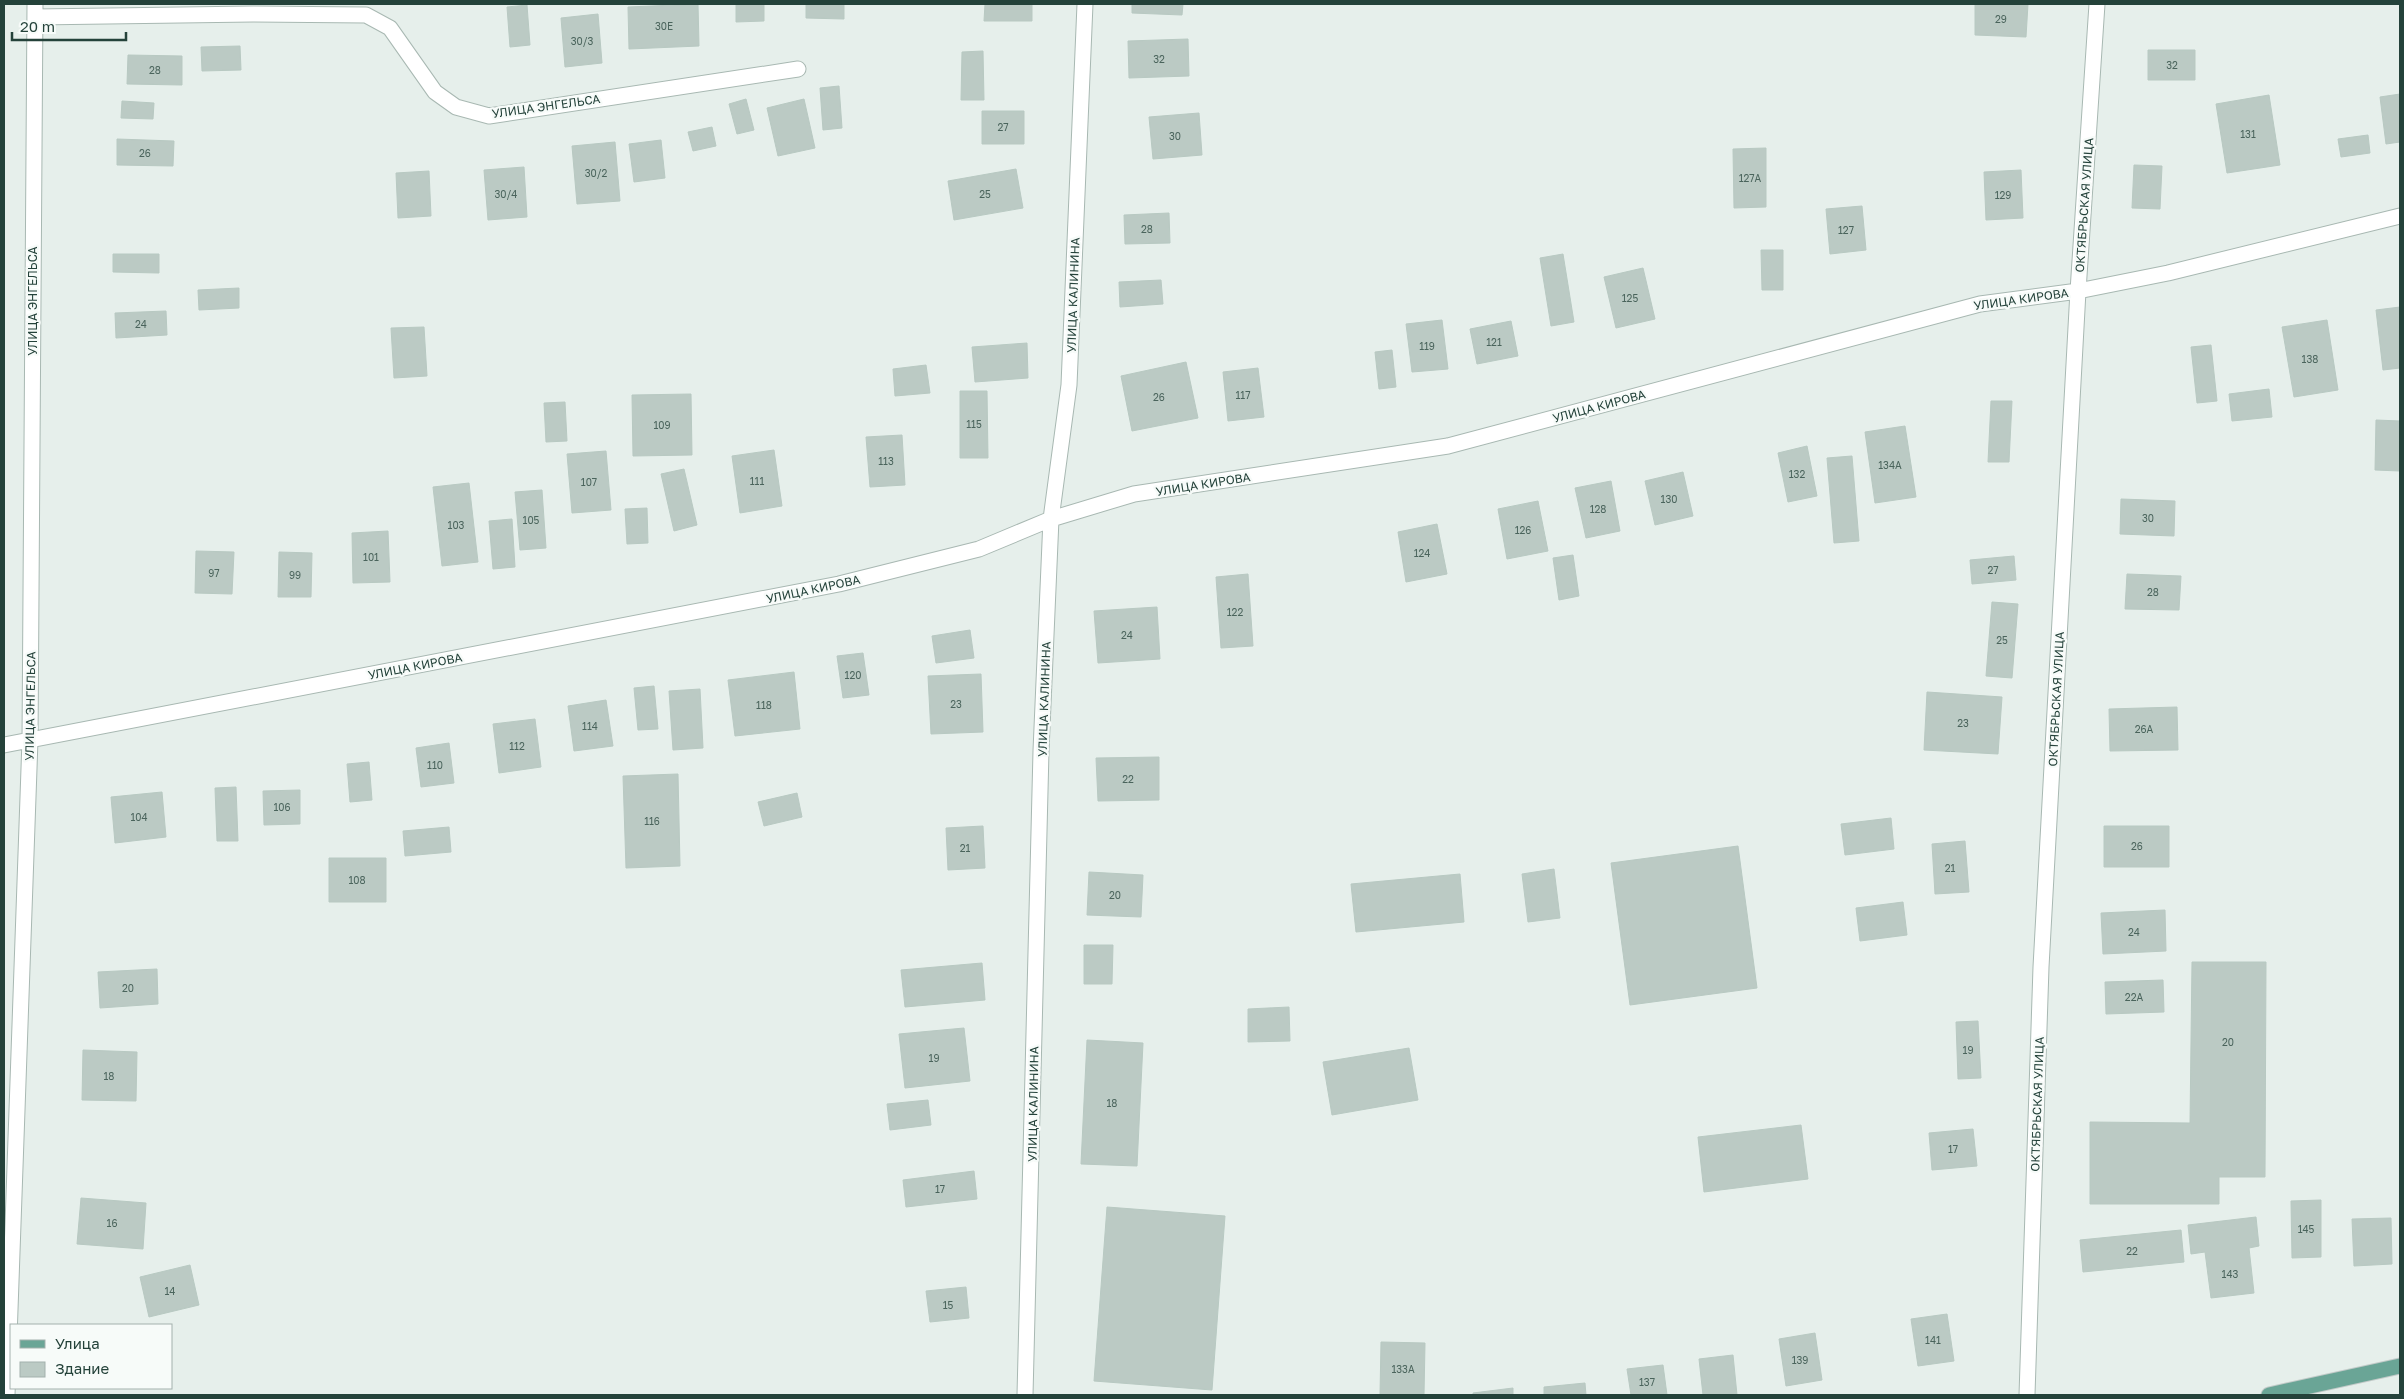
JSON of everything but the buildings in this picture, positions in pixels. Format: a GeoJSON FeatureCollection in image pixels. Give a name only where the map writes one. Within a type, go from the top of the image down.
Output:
{"type":"FeatureCollection","features":[{"type":"Feature","properties":{"kind":"main road"},"geometry":{"type":"LineString","coordinates":[[2269,1395],[2400,1366]]}},
{"type":"Feature","properties":{"kind":"street","name":"УЛИЦА КАЛИНИНА"},"geometry":{"type":"LineString","coordinates":[[1026,1395],[1041,751],[1050,519],[1069,385],[1085,4]]}},
{"type":"Feature","properties":{"kind":"street","name":"ОКТЯБРЬСКАЯ УЛИЦА"},"geometry":{"type":"LineString","coordinates":[[2027,1395],[2042,967],[2078,291],[2097,4]]}},
{"type":"Feature","properties":{"kind":"street","name":"УЛИЦА ЭНГЕЛЬСА"},"geometry":{"type":"LineString","coordinates":[[7,1395],[30,740],[35,10],[366,15],[390,28],[435,92],[456,107],[489,116],[798,69]]}},
{"type":"Feature","properties":{"kind":"street","name":"УЛИЦА КИРОВА"},"geometry":{"type":"LineString","coordinates":[[4,745],[839,584],[979,549],[1050,519],[1134,494],[1448,446],[1980,304],[2078,291],[2168,273],[2400,216]]}}]}
